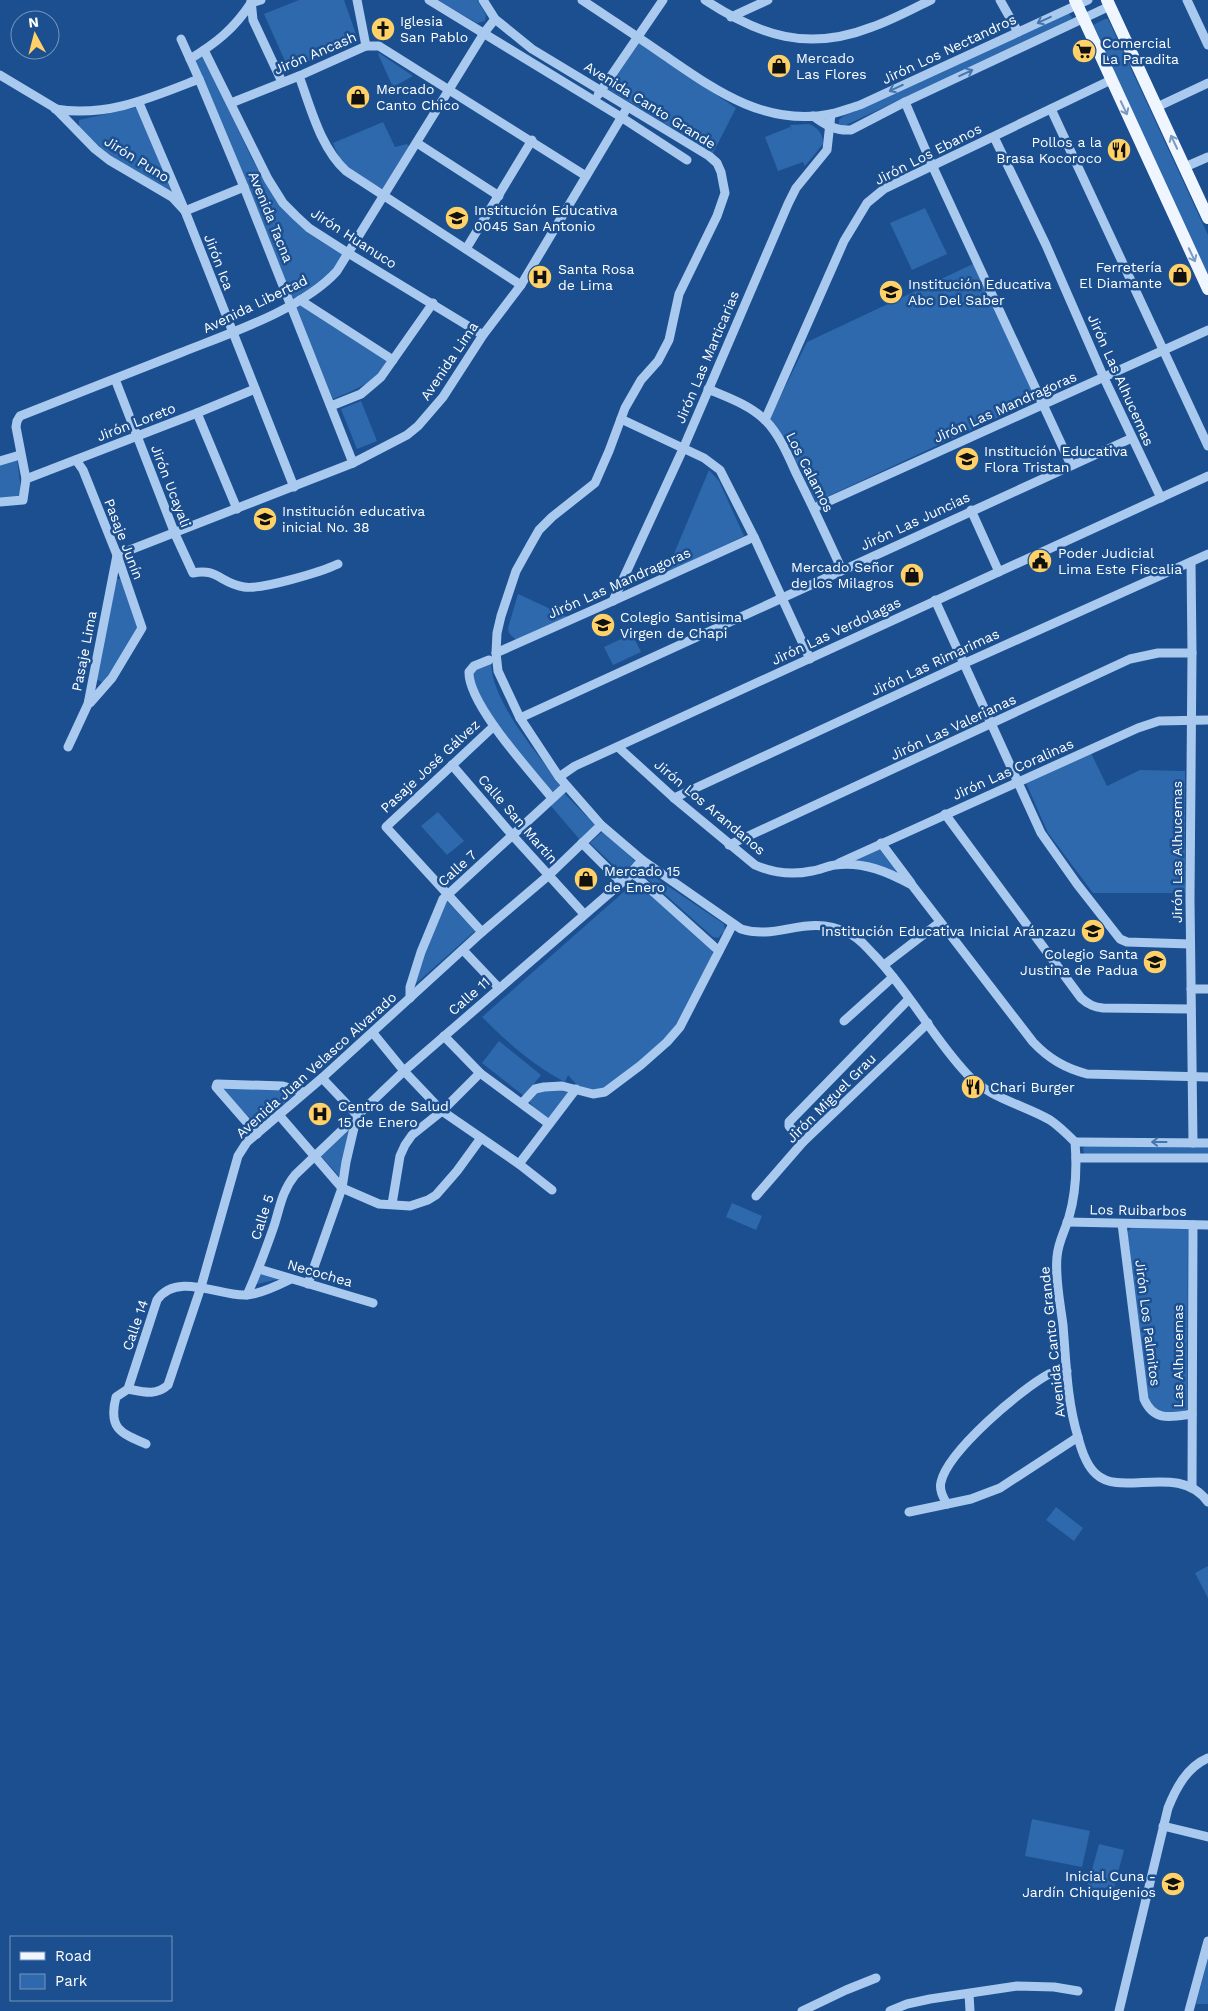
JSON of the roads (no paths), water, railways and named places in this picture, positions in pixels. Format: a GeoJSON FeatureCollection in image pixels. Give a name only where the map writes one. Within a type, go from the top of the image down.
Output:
{"type":"FeatureCollection","features":[{"type":"Feature","properties":{"kind":"main road"},"geometry":{"type":"LineString","coordinates":[[1080,2],[1083,19],[1208,289]]}},
{"type":"Feature","properties":{"kind":"main road"},"geometry":{"type":"LineString","coordinates":[[1108,3],[1208,218]]}},
{"type":"Feature","properties":{"kind":"street"},"geometry":{"type":"LineString","coordinates":[[251,1],[261,0]]}},
{"type":"Feature","properties":{"kind":"street"},"geometry":{"type":"LineString","coordinates":[[357,0],[366,46]]}},
{"type":"Feature","properties":{"kind":"street"},"geometry":{"type":"LineString","coordinates":[[429,0],[621,117],[687,160]]}},
{"type":"Feature","properties":{"kind":"street","name":"Avenida Canto Grande"},"geometry":{"type":"LineString","coordinates":[[483,0],[495,19],[532,49],[709,156],[717,163],[724,180],[725,193],[717,216],[679,294],[669,340],[664,352],[633,393],[595,483],[552,517],[539,530],[522,559],[501,616],[492,656],[520,718],[559,778],[601,825],[642,860],[741,929],[758,932],[825,925],[850,933],[884,965],[962,1068],[976,1083],[987,1091],[1052,1121],[1075,1142],[1076,1158],[1073,1197],[1067,1222],[1058,1246],[1057,1257],[1068,1371],[1078,1437],[1088,1464],[1096,1474],[1106,1481],[1163,1482],[1192,1487]]}},
{"type":"Feature","properties":{"kind":"street","name":"Jirón Los Nectandros"},"geometry":{"type":"LineString","coordinates":[[582,0],[712,89],[739,102],[772,113],[813,116],[831,114],[860,105],[1080,2]]}},
{"type":"Feature","properties":{"kind":"street"},"geometry":{"type":"LineString","coordinates":[[594,101],[663,0]]}},
{"type":"Feature","properties":{"kind":"street"},"geometry":{"type":"LineString","coordinates":[[705,0],[731,17],[758,30],[794,39],[827,39],[871,28],[932,0]]}},
{"type":"Feature","properties":{"kind":"street"},"geometry":{"type":"LineString","coordinates":[[731,17],[768,0]]}},
{"type":"Feature","properties":{"kind":"street"},"geometry":{"type":"LineString","coordinates":[[1000,0],[1018,32]]}},
{"type":"Feature","properties":{"kind":"street"},"geometry":{"type":"LineString","coordinates":[[1186,0],[1208,45]]}},
{"type":"Feature","properties":{"kind":"street"},"geometry":{"type":"LineString","coordinates":[[190,59],[217,42],[240,20],[251,1]]}},
{"type":"Feature","properties":{"kind":"street"},"geometry":{"type":"LineString","coordinates":[[251,1],[253,20],[282,82]]}},
{"type":"Feature","properties":{"kind":"street"},"geometry":{"type":"LineString","coordinates":[[813,116],[829,127],[852,130],[905,102],[1083,19],[1108,3]]}},
{"type":"Feature","properties":{"kind":"street","name":"Avenida Libertad"},"geometry":{"type":"LineString","coordinates":[[20,455],[17,421],[20,416],[232,333],[291,305],[327,282],[337,271],[484,33],[495,19]]}},
{"type":"Feature","properties":{"kind":"street","name":"Avenida Tacna"},"geometry":{"type":"LineString","coordinates":[[181,39],[244,186],[353,463]]}},
{"type":"Feature","properties":{"kind":"street","name":"Jirón Ancash"},"geometry":{"type":"LineString","coordinates":[[231,103],[299,76],[366,46],[382,48],[532,140],[586,176]]}},
{"type":"Feature","properties":{"kind":"street","name":"Jirón Huanuco"},"geometry":{"type":"LineString","coordinates":[[204,50],[259,164],[283,203],[309,228],[483,335]]}},
{"type":"Feature","properties":{"kind":"street","name":"Jirón Puno"},"geometry":{"type":"LineString","coordinates":[[0,75],[55,108],[95,149],[109,160],[172,197],[185,211]]}},
{"type":"Feature","properties":{"kind":"street"},"geometry":{"type":"LineString","coordinates":[[299,76],[328,150],[336,162],[357,180],[521,285]]}},
{"type":"Feature","properties":{"kind":"street"},"geometry":{"type":"LineString","coordinates":[[55,108],[82,112],[140,103],[199,79]]}},
{"type":"Feature","properties":{"kind":"street","name":"Jirón Los Ebanos"},"geometry":{"type":"LineString","coordinates":[[764,420],[844,241],[867,203],[884,189],[1111,80]]}},
{"type":"Feature","properties":{"kind":"street"},"geometry":{"type":"LineString","coordinates":[[1158,107],[1208,83]]}},
{"type":"Feature","properties":{"kind":"street"},"geometry":{"type":"LineString","coordinates":[[905,102],[932,165],[1071,465]]}},
{"type":"Feature","properties":{"kind":"street","name":"Jirón Ica"},"geometry":{"type":"LineString","coordinates":[[140,103],[185,211],[294,487]]}},
{"type":"Feature","properties":{"kind":"street","name":"Avenida Lima"},"geometry":{"type":"LineString","coordinates":[[117,556],[353,463],[407,435],[427,417],[452,385],[483,335],[521,285],[628,108]]}},
{"type":"Feature","properties":{"kind":"street"},"geometry":{"type":"LineString","coordinates":[[1051,109],[1208,446]]}},
{"type":"Feature","properties":{"kind":"street","name":"Jirón Las Marticarias"},"geometry":{"type":"LineString","coordinates":[[614,602],[683,449],[788,204],[796,188],[827,150],[831,114]]}},
{"type":"Feature","properties":{"kind":"street","name":"Jirón Las Alhucemas"},"geometry":{"type":"LineString","coordinates":[[994,136],[1046,245],[1104,378],[1161,498]]}},
{"type":"Feature","properties":{"kind":"street"},"geometry":{"type":"LineString","coordinates":[[466,249],[532,140]]}},
{"type":"Feature","properties":{"kind":"street"},"geometry":{"type":"LineString","coordinates":[[417,143],[499,196]]}},
{"type":"Feature","properties":{"kind":"street"},"geometry":{"type":"LineString","coordinates":[[1185,167],[1208,157]]}},
{"type":"Feature","properties":{"kind":"street"},"geometry":{"type":"LineString","coordinates":[[185,211],[244,186]]}},
{"type":"Feature","properties":{"kind":"street"},"geometry":{"type":"LineString","coordinates":[[300,300],[393,360]]}},
{"type":"Feature","properties":{"kind":"street"},"geometry":{"type":"LineString","coordinates":[[331,406],[361,394],[381,377],[432,303]]}},
{"type":"Feature","properties":{"kind":"street","name":"Jirón Las Mandragoras"},"geometry":{"type":"LineString","coordinates":[[814,508],[1208,330]]}},
{"type":"Feature","properties":{"kind":"street","name":"Jirón Ucayali"},"geometry":{"type":"LineString","coordinates":[[115,379],[174,534],[193,573],[212,572],[226,582],[246,588],[285,581],[338,564]]}},
{"type":"Feature","properties":{"kind":"street","name":"Jirón Loreto"},"geometry":{"type":"LineString","coordinates":[[26,478],[255,389]]}},
{"type":"Feature","properties":{"kind":"street","name":"Los Calamos"},"geometry":{"type":"LineString","coordinates":[[708,389],[735,401],[764,420],[785,449],[842,570]]}},
{"type":"Feature","properties":{"kind":"street"},"geometry":{"type":"LineString","coordinates":[[197,413],[237,509]]}},
{"type":"Feature","properties":{"kind":"street"},"geometry":{"type":"LineString","coordinates":[[621,419],[704,458],[720,470],[754,536],[810,658]]}},
{"type":"Feature","properties":{"kind":"street","name":"Jirón Las Juncias"},"geometry":{"type":"LineString","coordinates":[[520,718],[782,599],[970,510],[1132,438]]}},
{"type":"Feature","properties":{"kind":"street"},"geometry":{"type":"LineString","coordinates":[[0,461],[20,455],[26,478],[23,500],[0,502]]}},
{"type":"Feature","properties":{"kind":"street","name":"Pasaje Junín"},"geometry":{"type":"LineString","coordinates":[[76,460],[83,470],[117,556],[142,628],[112,678],[88,704]]}},
{"type":"Feature","properties":{"kind":"street","name":"Jirón Las Verdolagas"},"geometry":{"type":"LineString","coordinates":[[559,778],[575,766],[618,748],[935,600],[1208,476]]}},
{"type":"Feature","properties":{"kind":"street"},"geometry":{"type":"LineString","coordinates":[[970,510],[999,572]]}},
{"type":"Feature","properties":{"kind":"street","name":"Jirón Las Mandragoras"},"geometry":{"type":"LineString","coordinates":[[552,798],[494,726],[472,688],[469,672],[472,668],[492,656],[614,602],[754,536]]}},
{"type":"Feature","properties":{"kind":"street","name":"Jirón Las Rimarimas"},"geometry":{"type":"LineString","coordinates":[[674,798],[963,664],[1208,554]]}},
{"type":"Feature","properties":{"kind":"street","name":"Pasaje Lima"},"geometry":{"type":"LineString","coordinates":[[68,747],[88,704],[117,556]]}},
{"type":"Feature","properties":{"kind":"street","name":"Jirón Las Alhucemas"},"geometry":{"type":"LineString","coordinates":[[1191,562],[1190,944],[1192,1142]]}},
{"type":"Feature","properties":{"kind":"street"},"geometry":{"type":"LineString","coordinates":[[935,600],[1041,833],[1077,884],[1120,939],[1127,942],[1190,944]]}},
{"type":"Feature","properties":{"kind":"street","name":"Jirón Las Valerianas"},"geometry":{"type":"LineString","coordinates":[[729,846],[1130,659],[1158,653],[1192,653]]}},
{"type":"Feature","properties":{"kind":"street","name":"Jirón Las Coralinas"},"geometry":{"type":"LineString","coordinates":[[834,865],[1138,728],[1159,721],[1208,720]]}},
{"type":"Feature","properties":{"kind":"street","name":"Pasaje José Gálvez"},"geometry":{"type":"LineString","coordinates":[[448,894],[386,827],[494,726]]}},
{"type":"Feature","properties":{"kind":"street","name":"Jirón Los Arandanos"},"geometry":{"type":"LineString","coordinates":[[618,748],[729,846],[755,865],[768,871],[793,873],[834,865],[871,867],[912,885],[1033,1042],[1050,1058],[1073,1070],[1087,1074],[1208,1077]]}},
{"type":"Feature","properties":{"kind":"street","name":"Calle San Martin"},"geometry":{"type":"LineString","coordinates":[[452,765],[584,914]]}},
{"type":"Feature","properties":{"kind":"street","name":"Calle 7"},"geometry":{"type":"LineString","coordinates":[[410,998],[410,987],[421,952],[443,899],[566,786]]}},
{"type":"Feature","properties":{"kind":"street"},"geometry":{"type":"LineString","coordinates":[[945,814],[1088,1004],[1104,1008],[1191,1008]]}},
{"type":"Feature","properties":{"kind":"street","name":"Avenida Juan Velasco Alvarado"},"geometry":{"type":"LineString","coordinates":[[128,1389],[152,1394],[161,1392],[168,1385],[201,1287],[238,1156],[247,1142],[322,1078],[482,932],[549,875],[601,825]]}},
{"type":"Feature","properties":{"kind":"street"},"geometry":{"type":"LineString","coordinates":[[881,843],[912,885]]}},
{"type":"Feature","properties":{"kind":"street"},"geometry":{"type":"LineString","coordinates":[[582,844],[621,882]]}},
{"type":"Feature","properties":{"kind":"street","name":"Calle 11"},"geometry":{"type":"LineString","coordinates":[[316,1156],[404,1071],[621,882],[642,860]]}},
{"type":"Feature","properties":{"kind":"street"},"geometry":{"type":"LineString","coordinates":[[632,872],[719,951]]}},
{"type":"Feature","properties":{"kind":"street"},"geometry":{"type":"LineString","coordinates":[[448,894],[482,932]]}},
{"type":"Feature","properties":{"kind":"street"},"geometry":{"type":"LineString","coordinates":[[884,965],[940,922]]}},
{"type":"Feature","properties":{"kind":"street"},"geometry":{"type":"LineString","coordinates":[[522,1102],[535,1089],[544,1087],[562,1086],[593,1094],[605,1092],[620,1082],[667,1042],[680,1027],[733,924]]}},
{"type":"Feature","properties":{"kind":"street"},"geometry":{"type":"LineString","coordinates":[[463,950],[499,988]]}},
{"type":"Feature","properties":{"kind":"street"},"geometry":{"type":"LineString","coordinates":[[844,1021],[893,977]]}},
{"type":"Feature","properties":{"kind":"street"},"geometry":{"type":"LineString","coordinates":[[1191,989],[1208,989]]}},
{"type":"Feature","properties":{"kind":"street"},"geometry":{"type":"LineString","coordinates":[[804,1142],[789,1126],[789,1122],[909,998]]}},
{"type":"Feature","properties":{"kind":"street","name":"Jirón Miguel Grau"},"geometry":{"type":"LineString","coordinates":[[756,1196],[804,1142],[928,1023]]}},
{"type":"Feature","properties":{"kind":"street"},"geometry":{"type":"LineString","coordinates":[[373,1032],[404,1071],[442,1111],[519,1164],[552,1190]]}},
{"type":"Feature","properties":{"kind":"street"},"geometry":{"type":"LineString","coordinates":[[444,1036],[480,1073],[522,1102],[549,1124]]}},
{"type":"Feature","properties":{"kind":"street"},"geometry":{"type":"LineString","coordinates":[[392,1204],[400,1156],[405,1145],[412,1135],[442,1111],[480,1073]]}},
{"type":"Feature","properties":{"kind":"street"},"geometry":{"type":"LineString","coordinates":[[308,1284],[342,1188],[344,1170],[357,1115],[322,1078]]}},
{"type":"Feature","properties":{"kind":"street"},"geometry":{"type":"LineString","coordinates":[[257,1134],[216,1087],[218,1084],[283,1086],[304,1092]]}},
{"type":"Feature","properties":{"kind":"street"},"geometry":{"type":"LineString","coordinates":[[519,1164],[576,1089]]}},
{"type":"Feature","properties":{"kind":"street"},"geometry":{"type":"LineString","coordinates":[[279,1115],[342,1188],[379,1204],[410,1206],[419,1204],[436,1195],[457,1172],[481,1138]]}},
{"type":"Feature","properties":{"kind":"street"},"geometry":{"type":"LineString","coordinates":[[1075,1142],[1208,1142]]}},
{"type":"Feature","properties":{"kind":"street","name":"Calle 5"},"geometry":{"type":"LineString","coordinates":[[247,1296],[259,1269],[277,1218],[281,1199],[288,1184],[316,1156]]}},
{"type":"Feature","properties":{"kind":"street"},"geometry":{"type":"LineString","coordinates":[[1076,1158],[1208,1158]]}},
{"type":"Feature","properties":{"kind":"street","name":"Los Ruibarbos"},"geometry":{"type":"LineString","coordinates":[[1067,1222],[1208,1225]]}},
{"type":"Feature","properties":{"kind":"street","name":"Jirón Los Palmitos"},"geometry":{"type":"LineString","coordinates":[[1122,1224],[1144,1399],[1148,1409],[1157,1416],[1192,1414]]}},
{"type":"Feature","properties":{"kind":"street","name":"Las Alhucemas"},"geometry":{"type":"LineString","coordinates":[[1192,1225],[1192,1487]]}},
{"type":"Feature","properties":{"kind":"street","name":"Necochea"},"geometry":{"type":"LineString","coordinates":[[259,1269],[373,1303]]}},
{"type":"Feature","properties":{"kind":"street"},"geometry":{"type":"LineString","coordinates":[[247,1296],[291,1279]]}},
{"type":"Feature","properties":{"kind":"street","name":"Calle 14"},"geometry":{"type":"LineString","coordinates":[[146,1444],[121,1433],[113,1420],[112,1411],[116,1397],[128,1389],[157,1300],[165,1292],[186,1286],[247,1296]]}},
{"type":"Feature","properties":{"kind":"street"},"geometry":{"type":"LineString","coordinates":[[946,1504],[940,1484],[944,1472],[976,1431],[1050,1373],[1068,1371]]}},
{"type":"Feature","properties":{"kind":"street"},"geometry":{"type":"LineString","coordinates":[[908,1512],[971,1499],[1000,1488],[1078,1437]]}},
{"type":"Feature","properties":{"kind":"street"},"geometry":{"type":"LineString","coordinates":[[1192,1487],[1208,1502]]}},
{"type":"Feature","properties":{"kind":"street"},"geometry":{"type":"LineString","coordinates":[[1119,2011],[1168,1808],[1180,1782],[1196,1764],[1208,1758]]}},
{"type":"Feature","properties":{"kind":"street"},"geometry":{"type":"LineString","coordinates":[[1163,1826],[1208,1837]]}},
{"type":"Feature","properties":{"kind":"street"},"geometry":{"type":"LineString","coordinates":[[1189,2011],[1208,1942]]}},
{"type":"Feature","properties":{"kind":"street"},"geometry":{"type":"LineString","coordinates":[[802,2011],[876,1978]]}},
{"type":"Feature","properties":{"kind":"street"},"geometry":{"type":"LineString","coordinates":[[890,2011],[907,2004],[1017,1986],[1054,1987],[1078,1991]]}},
{"type":"Feature","properties":{"kind":"street"},"geometry":{"type":"LineString","coordinates":[[969,1994],[970,2011]]}},
{"type":"Feature","properties":{"kind":"place","name":"Iglesia San Pablo"},"geometry":{"type":"Point","coordinates":[383,29]}},
{"type":"Feature","properties":{"kind":"place","name":"Comercial La Paradita"},"geometry":{"type":"Point","coordinates":[1084,51]}},
{"type":"Feature","properties":{"kind":"place","name":"Mercado Las Flores"},"geometry":{"type":"Point","coordinates":[779,66]}},
{"type":"Feature","properties":{"kind":"place","name":"Mercado Canto Chico"},"geometry":{"type":"Point","coordinates":[358,97]}},
{"type":"Feature","properties":{"kind":"place","name":"Pollos a la Brasa Kocoroco"},"geometry":{"type":"Point","coordinates":[1119,150]}},
{"type":"Feature","properties":{"kind":"place","name":"Institución Educativa 0045 San Antonio"},"geometry":{"type":"Point","coordinates":[457,218]}},
{"type":"Feature","properties":{"kind":"place","name":"Ferretería El Diamante"},"geometry":{"type":"Point","coordinates":[1180,275]}},
{"type":"Feature","properties":{"kind":"place","name":"Santa Rosa de Lima"},"geometry":{"type":"Point","coordinates":[540,277]}},
{"type":"Feature","properties":{"kind":"place","name":"Institución Educativa Abc Del Saber"},"geometry":{"type":"Point","coordinates":[891,292]}},
{"type":"Feature","properties":{"kind":"place","name":"Institución Educativa Flora Tristan"},"geometry":{"type":"Point","coordinates":[967,459]}},
{"type":"Feature","properties":{"kind":"place","name":"Institución educativa inicial No. 38"},"geometry":{"type":"Point","coordinates":[265,519]}},
{"type":"Feature","properties":{"kind":"place","name":"Poder Judicial Lima Este Fiscalia"},"geometry":{"type":"Point","coordinates":[1040,561]}},
{"type":"Feature","properties":{"kind":"place","name":"Mercado Señor de los Milagros"},"geometry":{"type":"Point","coordinates":[912,575]}},
{"type":"Feature","properties":{"kind":"place","name":"Colegio Santisima Virgen de Chapi"},"geometry":{"type":"Point","coordinates":[603,625]}},
{"type":"Feature","properties":{"kind":"place","name":"Mercado 15 de Enero"},"geometry":{"type":"Point","coordinates":[586,879]}},
{"type":"Feature","properties":{"kind":"place","name":"Institución Educativa Inicial Aránzazu"},"geometry":{"type":"Point","coordinates":[1093,931]}},
{"type":"Feature","properties":{"kind":"place","name":"Colegio Santa Justina de Padua"},"geometry":{"type":"Point","coordinates":[1155,962]}},
{"type":"Feature","properties":{"kind":"place","name":"Chari Burger"},"geometry":{"type":"Point","coordinates":[973,1087]}},
{"type":"Feature","properties":{"kind":"place","name":"Centro de Salud 15 de Enero"},"geometry":{"type":"Point","coordinates":[320,1114]}},
{"type":"Feature","properties":{"kind":"place","name":"Inicial Cuna - Jardín Chiquigenios"},"geometry":{"type":"Point","coordinates":[1173,1884]}}]}
